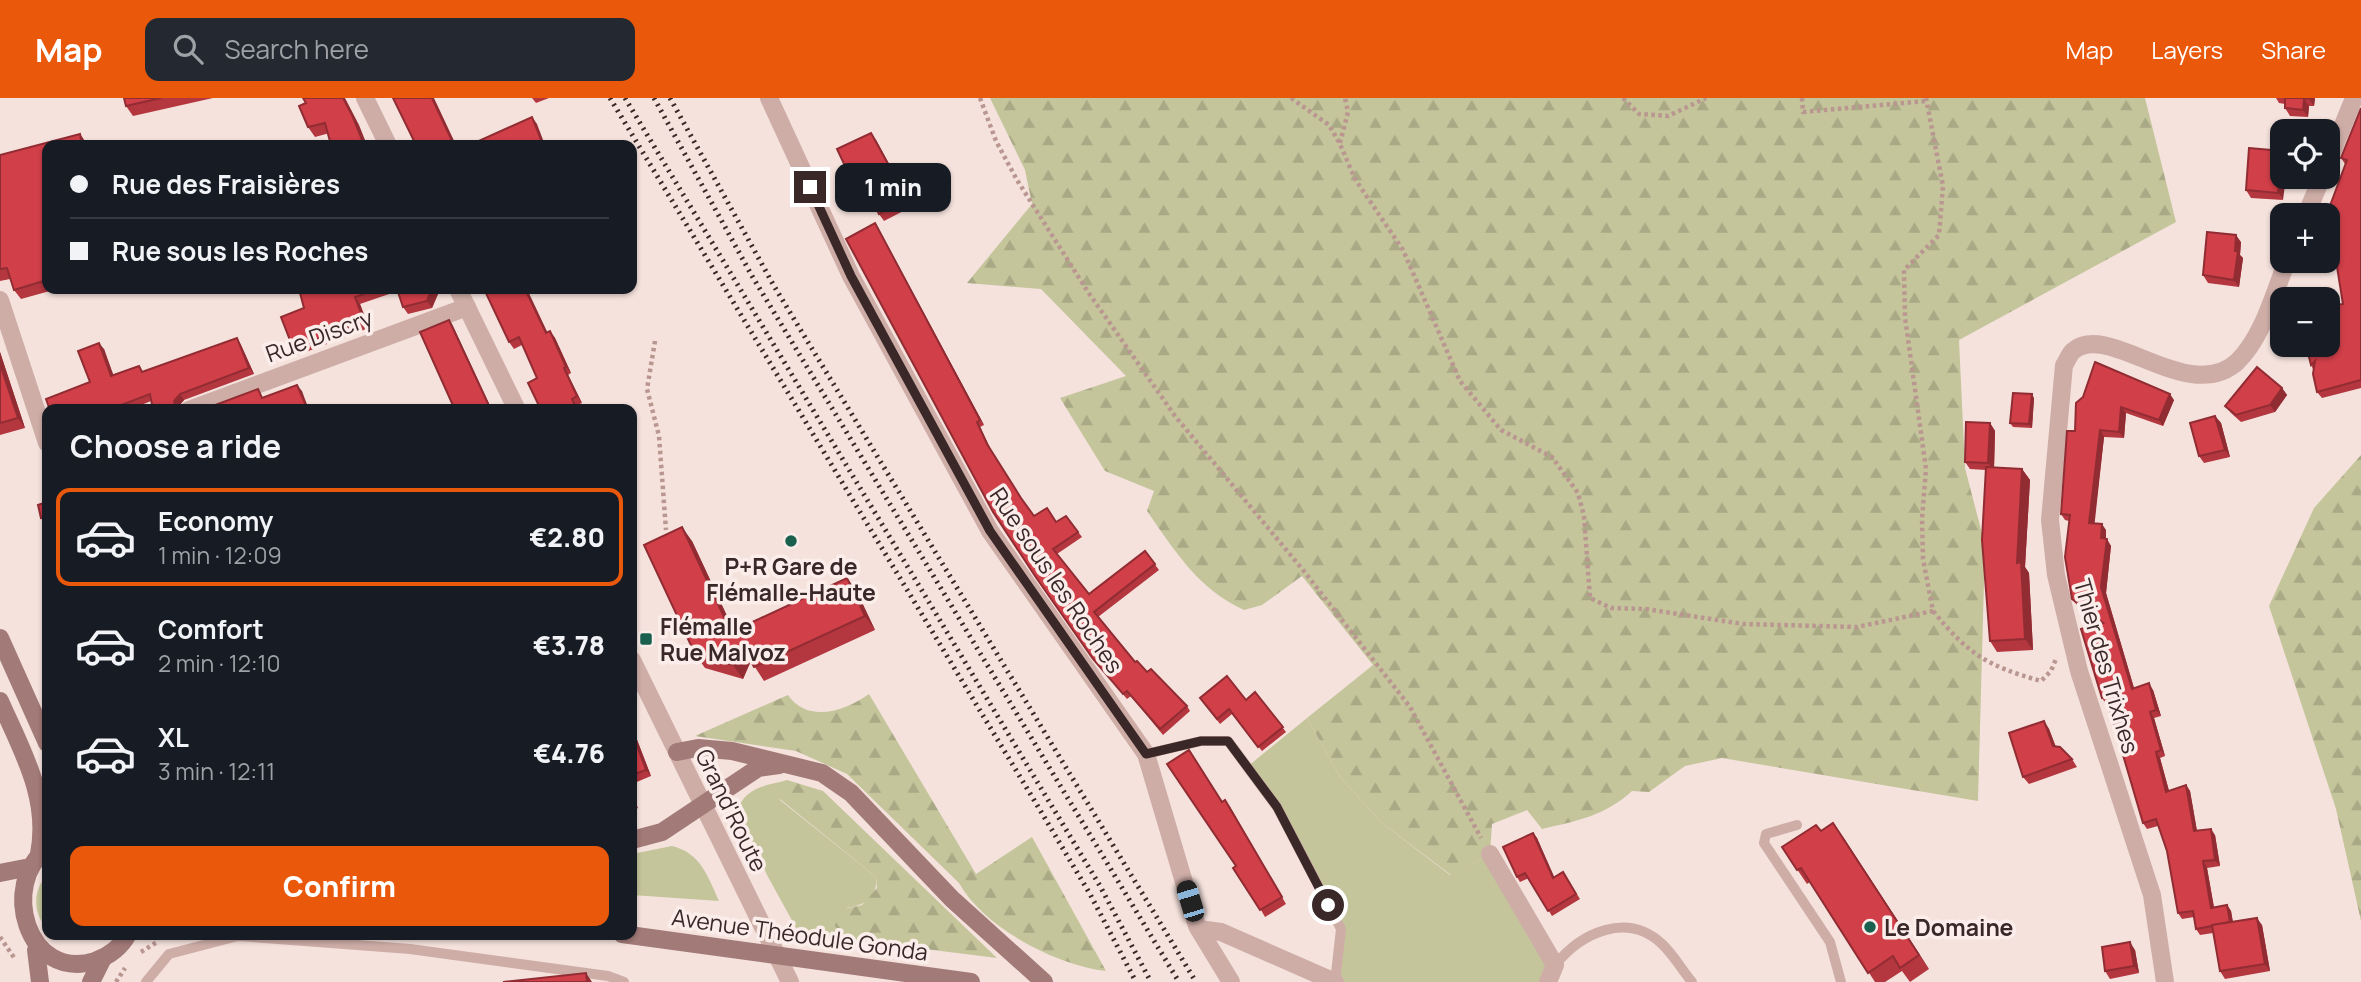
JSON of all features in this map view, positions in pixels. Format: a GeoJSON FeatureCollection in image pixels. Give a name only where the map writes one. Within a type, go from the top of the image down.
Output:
{"type":"FeatureCollection","features":[{"type":"Feature","properties":{"kind":"main road"},"geometry":{"type":"LineString","coordinates":[[0,638],[42,732]]}},
{"type":"Feature","properties":{"kind":"main road"},"geometry":{"type":"LineString","coordinates":[[0,701],[42,808]]}},
{"type":"Feature","properties":{"kind":"main road"},"geometry":{"type":"LineString","coordinates":[[677,751],[698,748],[732,751],[822,773],[851,793],[952,899],[1044,982]]}},
{"type":"Feature","properties":{"kind":"main road"},"geometry":{"type":"LineString","coordinates":[[637,839],[662,832],[703,806],[724,788],[758,768],[789,763]]}},
{"type":"Feature","properties":{"kind":"main road"},"geometry":{"type":"LineString","coordinates":[[42,852],[25,868],[16,891],[9,929],[51,959],[68,964],[86,964],[103,958],[124,940]]}},
{"type":"Feature","properties":{"kind":"main road"},"geometry":{"type":"LineString","coordinates":[[0,873],[25,868]]}},
{"type":"Feature","properties":{"kind":"main road","name":"Avenue Théodule Gonda"},"geometry":{"type":"LineString","coordinates":[[637,936],[971,982]]}},
{"type":"Feature","properties":{"kind":"main road"},"geometry":{"type":"LineString","coordinates":[[36,950],[40,982]]}},
{"type":"Feature","properties":{"kind":"main road"},"geometry":{"type":"LineString","coordinates":[[91,982],[103,958]]}},
{"type":"Feature","properties":{"kind":"main road"},"geometry":{"type":"LineString","coordinates":[[887,970],[903,982]]}},
{"type":"Feature","properties":{"kind":"street"},"geometry":{"type":"LineString","coordinates":[[365,98],[386,140]]}},
{"type":"Feature","properties":{"kind":"street","name":"Rue sous les Roches"},"geometry":{"type":"LineString","coordinates":[[769,98],[851,276],[990,531],[1146,754],[1199,929],[1231,982]]}},
{"type":"Feature","properties":{"kind":"street"},"geometry":{"type":"LineString","coordinates":[[2340,132],[2354,98]]}},
{"type":"Feature","properties":{"kind":"street","name":"Thier des Trixhes"},"geometry":{"type":"LineString","coordinates":[[2165,982],[2152,895],[2076,660],[2056,575],[2050,520],[2064,365],[2073,351],[2089,345],[2110,347],[2178,371],[2214,374],[2235,363],[2250,345],[2282,273]]}},
{"type":"Feature","properties":{"kind":"street"},"geometry":{"type":"LineString","coordinates":[[460,294],[514,404]]}},
{"type":"Feature","properties":{"kind":"street"},"geometry":{"type":"LineString","coordinates":[[0,300],[42,428]]}},
{"type":"Feature","properties":{"kind":"street","name":"Rue Discry"},"geometry":{"type":"LineString","coordinates":[[205,404],[467,307]]}},
{"type":"Feature","properties":{"kind":"street","name":"Grand'Route"},"geometry":{"type":"LineString","coordinates":[[637,670],[790,982]]}},
{"type":"Feature","properties":{"kind":"street"},"geometry":{"type":"LineString","coordinates":[[1490,854],[1551,973]]}},
{"type":"Feature","properties":{"kind":"street"},"geometry":{"type":"LineString","coordinates":[[1199,929],[1221,932],[1335,982]]}},
{"type":"Feature","properties":{"kind":"lane"},"geometry":{"type":"LineString","coordinates":[[1146,754],[1201,741],[1228,741],[1277,807],[1341,929],[1335,982]]}},
{"type":"Feature","properties":{"kind":"lane"},"geometry":{"type":"LineString","coordinates":[[1797,825],[1766,834],[1764,843],[1830,942],[1841,982]]}},
{"type":"Feature","properties":{"kind":"lane"},"geometry":{"type":"LineString","coordinates":[[1551,973],[1578,941],[1603,929],[1627,926],[1646,932],[1663,944],[1692,982]]}},
{"type":"Feature","properties":{"kind":"lane"},"geometry":{"type":"LineString","coordinates":[[146,982],[169,954],[223,940]]}},
{"type":"Feature","properties":{"kind":"lane"},"geometry":{"type":"LineString","coordinates":[[291,940],[410,949],[608,976],[624,982]]}},
{"type":"Feature","properties":{"kind":"path"},"geometry":{"type":"LineString","coordinates":[[980,98],[996,141],[1017,180],[1088,292],[1175,416],[1303,570],[1410,707],[1490,854]]}},
{"type":"Feature","properties":{"kind":"path"},"geometry":{"type":"LineString","coordinates":[[1291,98],[1329,125],[1355,179],[1403,250],[1460,381],[1501,430],[1552,457],[1578,493],[1584,516],[1590,598],[1611,608],[1646,609],[1743,624],[1857,627],[1933,611]]}},
{"type":"Feature","properties":{"kind":"path"},"geometry":{"type":"LineString","coordinates":[[1340,144],[1348,112],[1345,98]]}},
{"type":"Feature","properties":{"kind":"path"},"geometry":{"type":"LineString","coordinates":[[1623,98],[1639,114],[1668,116],[1706,98]]}},
{"type":"Feature","properties":{"kind":"path"},"geometry":{"type":"LineString","coordinates":[[1802,98],[1803,112],[1926,99],[1943,186],[1938,235],[1904,270],[1905,305],[1926,469],[1922,519],[1923,559],[1933,611],[1972,654],[2013,673],[2040,681],[2051,671],[2055,660]]}},
{"type":"Feature","properties":{"kind":"path"},"geometry":{"type":"LineString","coordinates":[[655,341],[647,389],[659,436],[666,530]]}},
{"type":"Feature","properties":{"kind":"path"},"geometry":{"type":"LineString","coordinates":[[9,929],[19,969]]}},
{"type":"Feature","properties":{"kind":"path"},"geometry":{"type":"LineString","coordinates":[[137,955],[161,940]]}},
{"type":"Feature","properties":{"kind":"path"},"geometry":{"type":"LineString","coordinates":[[116,982],[132,961]]}},
{"type":"Feature","properties":{"kind":"green space"},"geometry":{"type":"Polygon","coordinates":[[[990,98],[2145,98],[2176,222],[1959,340],[1965,468],[1985,545],[1978,801],[1722,758],[1685,766],[1649,792],[1632,791],[1601,812],[1578,820],[1542,829],[1527,810],[1492,824],[1490,854],[1451,875],[1382,823],[1340,777],[1307,718],[1373,665],[1302,576],[1262,605],[1244,610],[1200,580],[1147,511],[1154,491],[1105,471],[1060,398],[1126,376],[1041,289],[967,283],[1032,204],[1025,170],[990,98]]]}},
{"type":"Feature","properties":{"kind":"green space"},"geometry":{"type":"Polygon","coordinates":[[[2361,455],[2361,921],[2336,809],[2269,606],[2314,508],[2361,455]]]}},
{"type":"Feature","properties":{"kind":"green space"},"geometry":{"type":"Polygon","coordinates":[[[869,694],[976,874],[1032,837],[1106,971],[1065,961],[1023,942],[1003,929],[985,915],[959,883],[847,774],[796,751],[695,736],[788,695],[805,709],[826,712],[848,706],[869,694]]]}},
{"type":"Feature","properties":{"kind":"green space"},"geometry":{"type":"Polygon","coordinates":[[[1307,718],[1340,777],[1382,823],[1450,875],[1490,854],[1555,965],[1548,982],[1335,982],[1341,929],[1277,807],[1247,767],[1307,718]]]}},
{"type":"Feature","properties":{"kind":"green space"},"geometry":{"type":"Polygon","coordinates":[[[787,780],[823,791],[997,958],[845,939],[834,925],[840,910],[862,905],[877,888],[876,877],[780,799],[780,782],[787,780]]]}},
{"type":"Feature","properties":{"kind":"green space"},"geometry":{"type":"Polygon","coordinates":[[[780,782],[780,800],[876,877],[875,890],[869,899],[847,908],[836,931],[845,939],[800,935],[767,875],[738,809],[749,793],[780,782]]]}},
{"type":"Feature","properties":{"kind":"green space"},"geometry":{"type":"Polygon","coordinates":[[[672,846],[682,849],[702,867],[719,901],[637,895],[637,853],[672,846]]]}},
{"type":"Feature","properties":{"kind":"green space"},"geometry":{"type":"Polygon","coordinates":[[[42,881],[42,923],[36,902],[42,881]]]}},
{"type":"Feature","properties":{"kind":"building"},"geometry":{"type":"Polygon","coordinates":[[[124,98],[161,98],[126,106],[124,98]]]}},
{"type":"Feature","properties":{"kind":"building"},"geometry":{"type":"Polygon","coordinates":[[[303,98],[343,98],[362,140],[330,140],[325,123],[308,127],[299,106],[306,103],[303,98]]]}},
{"type":"Feature","properties":{"kind":"building"},"geometry":{"type":"Polygon","coordinates":[[[393,98],[432,98],[452,140],[414,140],[393,98]]]}},
{"type":"Feature","properties":{"kind":"building"},"geometry":{"type":"Polygon","coordinates":[[[2285,98],[2309,98],[2304,99],[2303,110],[2285,108],[2285,98]]]}},
{"type":"Feature","properties":{"kind":"building"},"geometry":{"type":"Polygon","coordinates":[[[2361,108],[2361,380],[2317,392],[2313,374],[2315,361],[2311,365],[2309,357],[2340,357],[2340,304],[2343,304],[2338,273],[2340,203],[2331,203],[2336,189],[2340,189],[2340,179],[2347,160],[2341,158],[2361,108]]]}},
{"type":"Feature","properties":{"kind":"building"},"geometry":{"type":"Polygon","coordinates":[[[532,117],[541,140],[481,140],[532,117]]]}},
{"type":"Feature","properties":{"kind":"building"},"geometry":{"type":"Polygon","coordinates":[[[871,133],[909,197],[879,214],[860,177],[852,181],[837,149],[871,133]]]}},
{"type":"Feature","properties":{"kind":"building"},"geometry":{"type":"Polygon","coordinates":[[[80,134],[81,140],[57,140],[80,134]]]}},
{"type":"Feature","properties":{"kind":"building"},"geometry":{"type":"Polygon","coordinates":[[[42,144],[42,282],[14,290],[7,268],[0,269],[0,155],[42,144]]]}},
{"type":"Feature","properties":{"kind":"building"},"geometry":{"type":"Polygon","coordinates":[[[2249,148],[2270,150],[2270,189],[2278,189],[2278,193],[2246,190],[2249,148]]]}},
{"type":"Feature","properties":{"kind":"building"},"geometry":{"type":"Polygon","coordinates":[[[875,223],[980,420],[977,422],[987,444],[1021,498],[1034,516],[1047,508],[1056,522],[1066,516],[1078,532],[1053,549],[1089,594],[1145,551],[1155,564],[1094,612],[1135,662],[1147,672],[1151,669],[1187,706],[1160,729],[1127,691],[1123,694],[1093,659],[993,512],[846,239],[875,223]]]}},
{"type":"Feature","properties":{"kind":"building"},"geometry":{"type":"Polygon","coordinates":[[[2207,232],[2236,235],[2235,251],[2238,251],[2234,280],[2203,275],[2207,232]]]}},
{"type":"Feature","properties":{"kind":"building"},"geometry":{"type":"Polygon","coordinates":[[[300,294],[364,294],[355,297],[364,321],[293,348],[281,317],[304,308],[300,294]]]}},
{"type":"Feature","properties":{"kind":"building"},"geometry":{"type":"Polygon","coordinates":[[[399,294],[430,294],[427,301],[403,307],[399,294]]]}},
{"type":"Feature","properties":{"kind":"building"},"geometry":{"type":"Polygon","coordinates":[[[486,294],[527,294],[546,333],[550,331],[566,367],[564,368],[577,396],[572,399],[574,404],[538,404],[528,383],[537,378],[519,337],[509,342],[486,294]]]}},
{"type":"Feature","properties":{"kind":"building"},"geometry":{"type":"Polygon","coordinates":[[[449,320],[488,404],[452,404],[420,332],[449,320]]]}},
{"type":"Feature","properties":{"kind":"building"},"geometry":{"type":"Polygon","coordinates":[[[237,338],[249,368],[180,394],[175,404],[152,404],[150,394],[124,404],[48,404],[46,399],[90,382],[78,351],[99,343],[111,376],[139,366],[142,372],[237,338]]]}},
{"type":"Feature","properties":{"kind":"building"},"geometry":{"type":"Polygon","coordinates":[[[2095,362],[2170,394],[2159,420],[2121,407],[2119,432],[2100,430],[2089,523],[2102,524],[2101,538],[2107,539],[2101,587],[2132,689],[2149,683],[2156,710],[2150,712],[2161,750],[2156,752],[2166,792],[2186,785],[2194,831],[2211,829],[2215,860],[2203,861],[2211,908],[2227,905],[2230,922],[2196,929],[2193,911],[2178,913],[2167,851],[2156,819],[2143,823],[2106,697],[2102,698],[2081,629],[2103,623],[2072,599],[2065,557],[2070,515],[2061,514],[2067,431],[2075,431],[2076,403],[2083,397],[2095,362]]]}},
{"type":"Feature","properties":{"kind":"building"},"geometry":{"type":"Polygon","coordinates":[[[0,364],[18,418],[0,423],[0,364]]]}},
{"type":"Feature","properties":{"kind":"building"},"geometry":{"type":"Polygon","coordinates":[[[2257,367],[2282,388],[2270,405],[2236,415],[2225,406],[2257,367]]]}},
{"type":"Feature","properties":{"kind":"building"},"geometry":{"type":"Polygon","coordinates":[[[297,385],[305,404],[218,404],[258,389],[262,398],[297,385]]]}},
{"type":"Feature","properties":{"kind":"building"},"geometry":{"type":"Polygon","coordinates":[[[2013,393],[2032,394],[2029,424],[2010,423],[2013,393]]]}},
{"type":"Feature","properties":{"kind":"building"},"geometry":{"type":"Polygon","coordinates":[[[2215,416],[2225,450],[2199,456],[2190,423],[2215,416]]]}},
{"type":"Feature","properties":{"kind":"building"},"geometry":{"type":"Polygon","coordinates":[[[1966,422],[1990,423],[1988,463],[1965,462],[1966,422]]]}},
{"type":"Feature","properties":{"kind":"building"},"geometry":{"type":"Polygon","coordinates":[[[1986,467],[2022,469],[2017,563],[2021,562],[2025,639],[1990,641],[1982,540],[1986,467]]]}},
{"type":"Feature","properties":{"kind":"building"},"geometry":{"type":"Polygon","coordinates":[[[42,504],[42,518],[41,518],[38,505],[42,504]]]}},
{"type":"Feature","properties":{"kind":"building"},"geometry":{"type":"Polygon","coordinates":[[[682,527],[731,632],[847,578],[865,616],[754,667],[742,644],[733,665],[695,654],[644,545],[682,527]]]}},
{"type":"Feature","properties":{"kind":"building"},"geometry":{"type":"Polygon","coordinates":[[[1227,676],[1246,700],[1255,692],[1283,727],[1258,747],[1229,709],[1217,719],[1200,698],[1227,676]]]}},
{"type":"Feature","properties":{"kind":"building"},"geometry":{"type":"Polygon","coordinates":[[[2044,721],[2053,746],[2060,747],[2072,759],[2023,777],[2009,733],[2044,721]]]}},
{"type":"Feature","properties":{"kind":"building"},"geometry":{"type":"Polygon","coordinates":[[[637,746],[646,770],[637,773],[637,746]]]}},
{"type":"Feature","properties":{"kind":"building"},"geometry":{"type":"Polygon","coordinates":[[[1189,750],[1222,802],[1225,800],[1282,897],[1260,910],[1233,868],[1236,866],[1167,764],[1189,750]]]}},
{"type":"Feature","properties":{"kind":"building","name":"Le Domaine"},"geometry":{"type":"Polygon","coordinates":[[[1833,823],[1919,955],[1900,968],[1893,956],[1868,973],[1801,868],[1797,870],[1782,847],[1816,825],[1821,831],[1833,823]]]}},
{"type":"Feature","properties":{"kind":"building"},"geometry":{"type":"Polygon","coordinates":[[[1533,833],[1553,878],[1563,872],[1576,894],[1548,911],[1525,873],[1517,877],[1503,847],[1533,833]]]}},
{"type":"Feature","properties":{"kind":"building"},"geometry":{"type":"Polygon","coordinates":[[[2257,918],[2265,964],[2220,971],[2212,925],[2257,918]]]}},
{"type":"Feature","properties":{"kind":"building"},"geometry":{"type":"Polygon","coordinates":[[[2130,942],[2134,966],[2105,971],[2102,947],[2130,942]]]}},
{"type":"Feature","properties":{"kind":"building"},"geometry":{"type":"Polygon","coordinates":[[[586,973],[587,982],[503,982],[586,973]]]}},
{"type":"Feature","properties":{"kind":"railway"},"geometry":{"type":"LineString","coordinates":[[610,98],[635,140]]}},
{"type":"Feature","properties":{"kind":"railway"},"geometry":{"type":"LineString","coordinates":[[625,98],[1100,886],[1151,982]]}},
{"type":"Feature","properties":{"kind":"railway"},"geometry":{"type":"LineString","coordinates":[[654,98],[752,276],[1179,982]]}},
{"type":"Feature","properties":{"kind":"railway"},"geometry":{"type":"LineString","coordinates":[[670,98],[774,286],[1196,982]]}},
{"type":"Feature","properties":{"kind":"railway"},"geometry":{"type":"LineString","coordinates":[[637,143],[1090,894],[1136,982]]}},
{"type":"Feature","properties":{"kind":"place","name":"P+R Gare de Flémalle-Haute"},"geometry":{"type":"Point","coordinates":[791,541]}},
{"type":"Feature","properties":{"kind":"place","name":"Flémalle Rue Malvoz"},"geometry":{"type":"Point","coordinates":[646,639]}},
{"type":"Feature","properties":{"kind":"place","name":"Le Domaine"},"geometry":{"type":"Point","coordinates":[1870,927]}},
{"type":"Feature","properties":{"kind":"route"},"geometry":{"type":"LineString","coordinates":[[810,187],[851,276],[990,531],[1146,754],[1201,741],[1228,741],[1277,807],[1328,905]]}}]}
